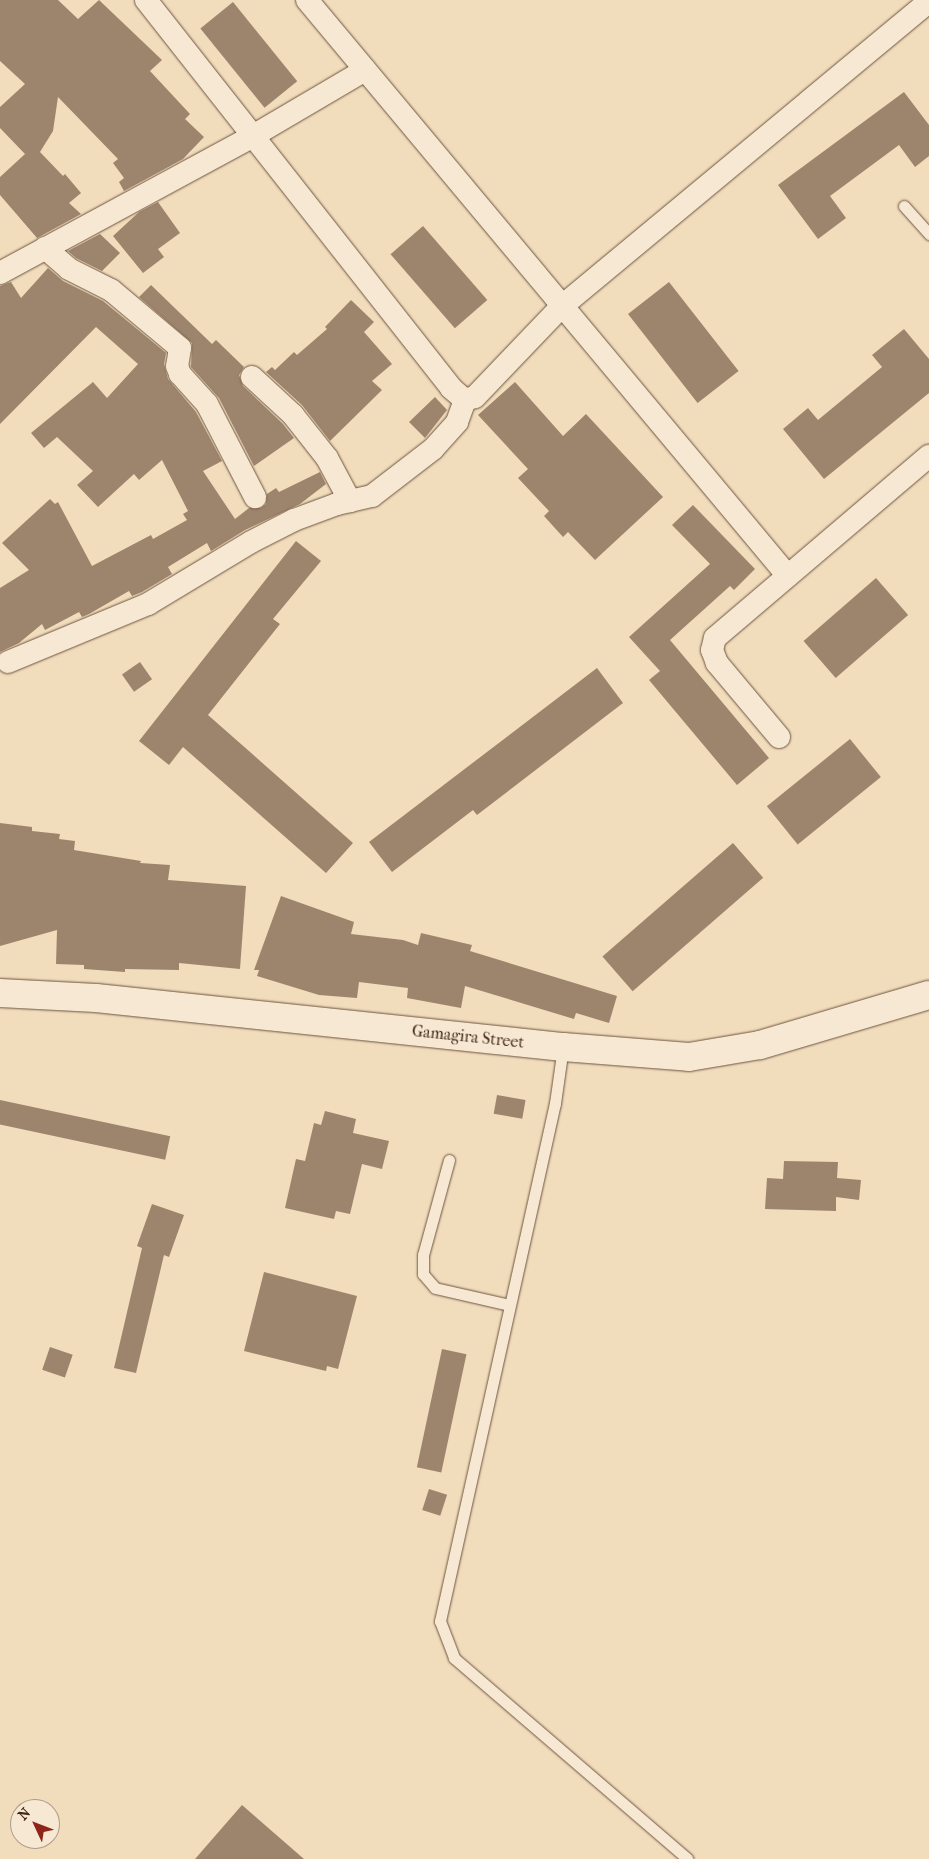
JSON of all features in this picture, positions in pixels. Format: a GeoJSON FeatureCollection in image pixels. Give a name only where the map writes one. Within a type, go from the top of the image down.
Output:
{"type":"FeatureCollection","features":[{"type":"Feature","properties":{"kind":"street"},"geometry":{"type":"LineString","coordinates":[[146,0],[451,388],[465,400]]}},
{"type":"Feature","properties":{"kind":"street"},"geometry":{"type":"LineString","coordinates":[[307,0],[788,576]]}},
{"type":"Feature","properties":{"kind":"street"},"geometry":{"type":"LineString","coordinates":[[465,400],[475,397],[562,307],[929,1]]}},
{"type":"Feature","properties":{"kind":"street"},"geometry":{"type":"LineString","coordinates":[[3,267],[45,248],[253,136],[366,70]]}},
{"type":"Feature","properties":{"kind":"street"},"geometry":{"type":"LineString","coordinates":[[45,248],[69,269],[111,290],[180,348],[177,366],[180,374],[207,404],[255,497]]}},
{"type":"Feature","properties":{"kind":"street"},"geometry":{"type":"LineString","coordinates":[[252,377],[293,415],[327,458],[350,501]]}},
{"type":"Feature","properties":{"kind":"street"},"geometry":{"type":"LineString","coordinates":[[8,662],[148,604],[251,542],[294,520],[350,501],[372,496],[433,449],[457,422],[465,400]]}},
{"type":"Feature","properties":{"kind":"street"},"geometry":{"type":"LineString","coordinates":[[779,737],[717,663],[712,650],[714,638],[929,456]]}},
{"type":"Feature","properties":{"kind":"street","name":"Gamagira Street"},"geometry":{"type":"LineString","coordinates":[[0,993],[96,998],[563,1048],[689,1056],[760,1045],[929,995]]}},
{"type":"Feature","properties":{"kind":"lane"},"geometry":{"type":"LineString","coordinates":[[904,206],[929,234]]}},
{"type":"Feature","properties":{"kind":"lane"},"geometry":{"type":"LineString","coordinates":[[563,1048],[555,1103],[440,1621],[454,1658],[688,1859]]}},
{"type":"Feature","properties":{"kind":"lane"},"geometry":{"type":"LineString","coordinates":[[449,1160],[423,1255],[423,1274],[435,1288],[509,1305]]}},
{"type":"Feature","properties":{"kind":"building"},"geometry":{"type":"Polygon","coordinates":[[[0,0],[58,0],[78,19],[99,0],[162,60],[150,71],[190,114],[185,119],[204,137],[183,159],[124,191],[119,182],[124,178],[113,163],[118,159],[58,97],[53,131],[40,152],[63,176],[65,174],[81,193],[69,203],[81,214],[37,238],[0,195],[0,177],[25,154],[0,128],[0,107],[25,84],[0,61],[0,0]]]}},
{"type":"Feature","properties":{"kind":"building"},"geometry":{"type":"Polygon","coordinates":[[[233,2],[297,81],[265,108],[200,28],[233,2]]]}},
{"type":"Feature","properties":{"kind":"building"},"geometry":{"type":"Polygon","coordinates":[[[904,92],[929,125],[929,156],[915,167],[899,145],[830,196],[846,218],[818,239],[778,185],[904,92]]]}},
{"type":"Feature","properties":{"kind":"building"},"geometry":{"type":"Polygon","coordinates":[[[158,202],[180,233],[158,249],[164,257],[143,273],[113,236],[139,212],[158,202]]]}},
{"type":"Feature","properties":{"kind":"building"},"geometry":{"type":"Polygon","coordinates":[[[423,226],[487,300],[455,328],[391,254],[423,226]]]}},
{"type":"Feature","properties":{"kind":"building"},"geometry":{"type":"Polygon","coordinates":[[[100,234],[120,253],[102,271],[76,258],[68,251],[100,234]]]}},
{"type":"Feature","properties":{"kind":"building"},"geometry":{"type":"Polygon","coordinates":[[[48,268],[63,281],[103,301],[166,353],[164,364],[168,379],[196,412],[222,461],[203,471],[235,519],[249,508],[261,508],[266,504],[267,494],[276,488],[279,492],[320,472],[326,484],[300,504],[245,530],[211,551],[207,543],[168,567],[172,574],[142,592],[132,596],[129,591],[89,614],[82,617],[79,612],[45,630],[42,624],[19,643],[0,652],[0,588],[29,570],[2,543],[50,499],[55,504],[58,502],[92,566],[151,535],[153,539],[187,520],[183,514],[188,511],[162,460],[139,480],[134,474],[98,507],[77,485],[93,471],[57,437],[44,448],[31,433],[93,382],[107,398],[138,364],[96,327],[0,424],[0,286],[11,282],[21,298],[48,268]]]}},
{"type":"Feature","properties":{"kind":"building"},"geometry":{"type":"Polygon","coordinates":[[[669,282],[739,371],[698,403],[628,314],[669,282]]]}},
{"type":"Feature","properties":{"kind":"building"},"geometry":{"type":"Polygon","coordinates":[[[151,285],[212,344],[216,340],[244,367],[239,375],[243,386],[283,424],[294,438],[254,466],[219,398],[191,367],[192,343],[139,297],[151,285]]]}},
{"type":"Feature","properties":{"kind":"building"},"geometry":{"type":"Polygon","coordinates":[[[351,300],[374,322],[364,332],[392,364],[372,381],[382,390],[330,441],[302,405],[266,372],[272,367],[275,370],[294,352],[297,355],[327,329],[325,327],[351,300]]]}},
{"type":"Feature","properties":{"kind":"building"},"geometry":{"type":"Polygon","coordinates":[[[904,329],[929,359],[929,393],[824,479],[783,429],[808,408],[818,420],[882,367],[872,355],[904,329]]]}},
{"type":"Feature","properties":{"kind":"building"},"geometry":{"type":"Polygon","coordinates":[[[515,382],[563,436],[586,414],[663,497],[595,560],[568,532],[563,537],[544,516],[549,511],[518,478],[528,469],[478,415],[515,382]]]}},
{"type":"Feature","properties":{"kind":"building"},"geometry":{"type":"Polygon","coordinates":[[[435,397],[447,410],[425,438],[409,422],[435,397]]]}},
{"type":"Feature","properties":{"kind":"building"},"geometry":{"type":"Polygon","coordinates":[[[693,505],[755,569],[734,590],[730,586],[670,640],[769,758],[737,785],[649,680],[660,671],[629,637],[710,564],[672,525],[693,505]]]}},
{"type":"Feature","properties":{"kind":"building"},"geometry":{"type":"Polygon","coordinates":[[[296,541],[321,561],[273,619],[280,624],[208,715],[353,843],[326,873],[183,747],[169,765],[139,741],[296,541]]]}},
{"type":"Feature","properties":{"kind":"building"},"geometry":{"type":"Polygon","coordinates":[[[876,578],[908,615],[836,678],[804,641],[876,578]]]}},
{"type":"Feature","properties":{"kind":"building"},"geometry":{"type":"Polygon","coordinates":[[[140,662],[152,679],[134,692],[122,675],[140,662]]]}},
{"type":"Feature","properties":{"kind":"building"},"geometry":{"type":"Polygon","coordinates":[[[597,668],[623,703],[477,815],[473,810],[392,872],[369,842],[597,668]]]}},
{"type":"Feature","properties":{"kind":"building"},"geometry":{"type":"Polygon","coordinates":[[[850,739],[881,777],[798,844],[767,806],[850,739]]]}},
{"type":"Feature","properties":{"kind":"building"},"geometry":{"type":"Polygon","coordinates":[[[0,823],[32,827],[32,831],[60,834],[59,839],[75,841],[74,850],[141,861],[140,863],[170,865],[168,880],[246,886],[240,969],[179,963],[179,970],[125,969],[125,972],[84,969],[84,965],[56,964],[57,930],[0,946],[0,823]]]}},
{"type":"Feature","properties":{"kind":"building"},"geometry":{"type":"Polygon","coordinates":[[[733,843],[763,878],[633,991],[602,956],[733,843]]]}},
{"type":"Feature","properties":{"kind":"building"},"geometry":{"type":"Polygon","coordinates":[[[281,896],[354,922],[351,934],[403,940],[418,945],[421,933],[472,945],[470,951],[617,996],[609,1023],[576,1013],[574,1019],[465,986],[461,1008],[407,998],[408,988],[359,982],[357,998],[319,995],[257,976],[259,970],[254,970],[281,896]]]}},
{"type":"Feature","properties":{"kind":"building"},"geometry":{"type":"Polygon","coordinates":[[[497,1095],[526,1100],[522,1119],[494,1114],[497,1095]]]}},
{"type":"Feature","properties":{"kind":"building"},"geometry":{"type":"Polygon","coordinates":[[[0,1100],[170,1136],[165,1160],[0,1125],[0,1100]]]}},
{"type":"Feature","properties":{"kind":"building"},"geometry":{"type":"Polygon","coordinates":[[[325,1111],[356,1119],[353,1133],[389,1141],[382,1169],[362,1164],[350,1214],[336,1211],[334,1219],[285,1208],[296,1159],[305,1161],[314,1123],[321,1125],[325,1111]]]}},
{"type":"Feature","properties":{"kind":"building"},"geometry":{"type":"Polygon","coordinates":[[[784,1161],[838,1162],[837,1178],[861,1180],[859,1200],[836,1197],[836,1211],[765,1209],[767,1178],[783,1179],[784,1161]]]}},
{"type":"Feature","properties":{"kind":"building"},"geometry":{"type":"Polygon","coordinates":[[[152,1204],[184,1215],[169,1257],[164,1255],[136,1373],[114,1368],[142,1248],[137,1246],[152,1204]]]}},
{"type":"Feature","properties":{"kind":"building"},"geometry":{"type":"Polygon","coordinates":[[[264,1272],[357,1296],[338,1369],[327,1366],[326,1371],[244,1351],[264,1272]]]}},
{"type":"Feature","properties":{"kind":"building"},"geometry":{"type":"Polygon","coordinates":[[[50,1347],[73,1355],[65,1378],[42,1370],[50,1347]]]}},
{"type":"Feature","properties":{"kind":"building"},"geometry":{"type":"Polygon","coordinates":[[[442,1349],[466,1354],[441,1473],[417,1467],[442,1349]]]}},
{"type":"Feature","properties":{"kind":"building"},"geometry":{"type":"Polygon","coordinates":[[[429,1489],[447,1495],[440,1516],[422,1510],[429,1489]]]}},
{"type":"Feature","properties":{"kind":"building"},"geometry":{"type":"Polygon","coordinates":[[[242,1805],[304,1859],[195,1859],[242,1805]]]}}]}
